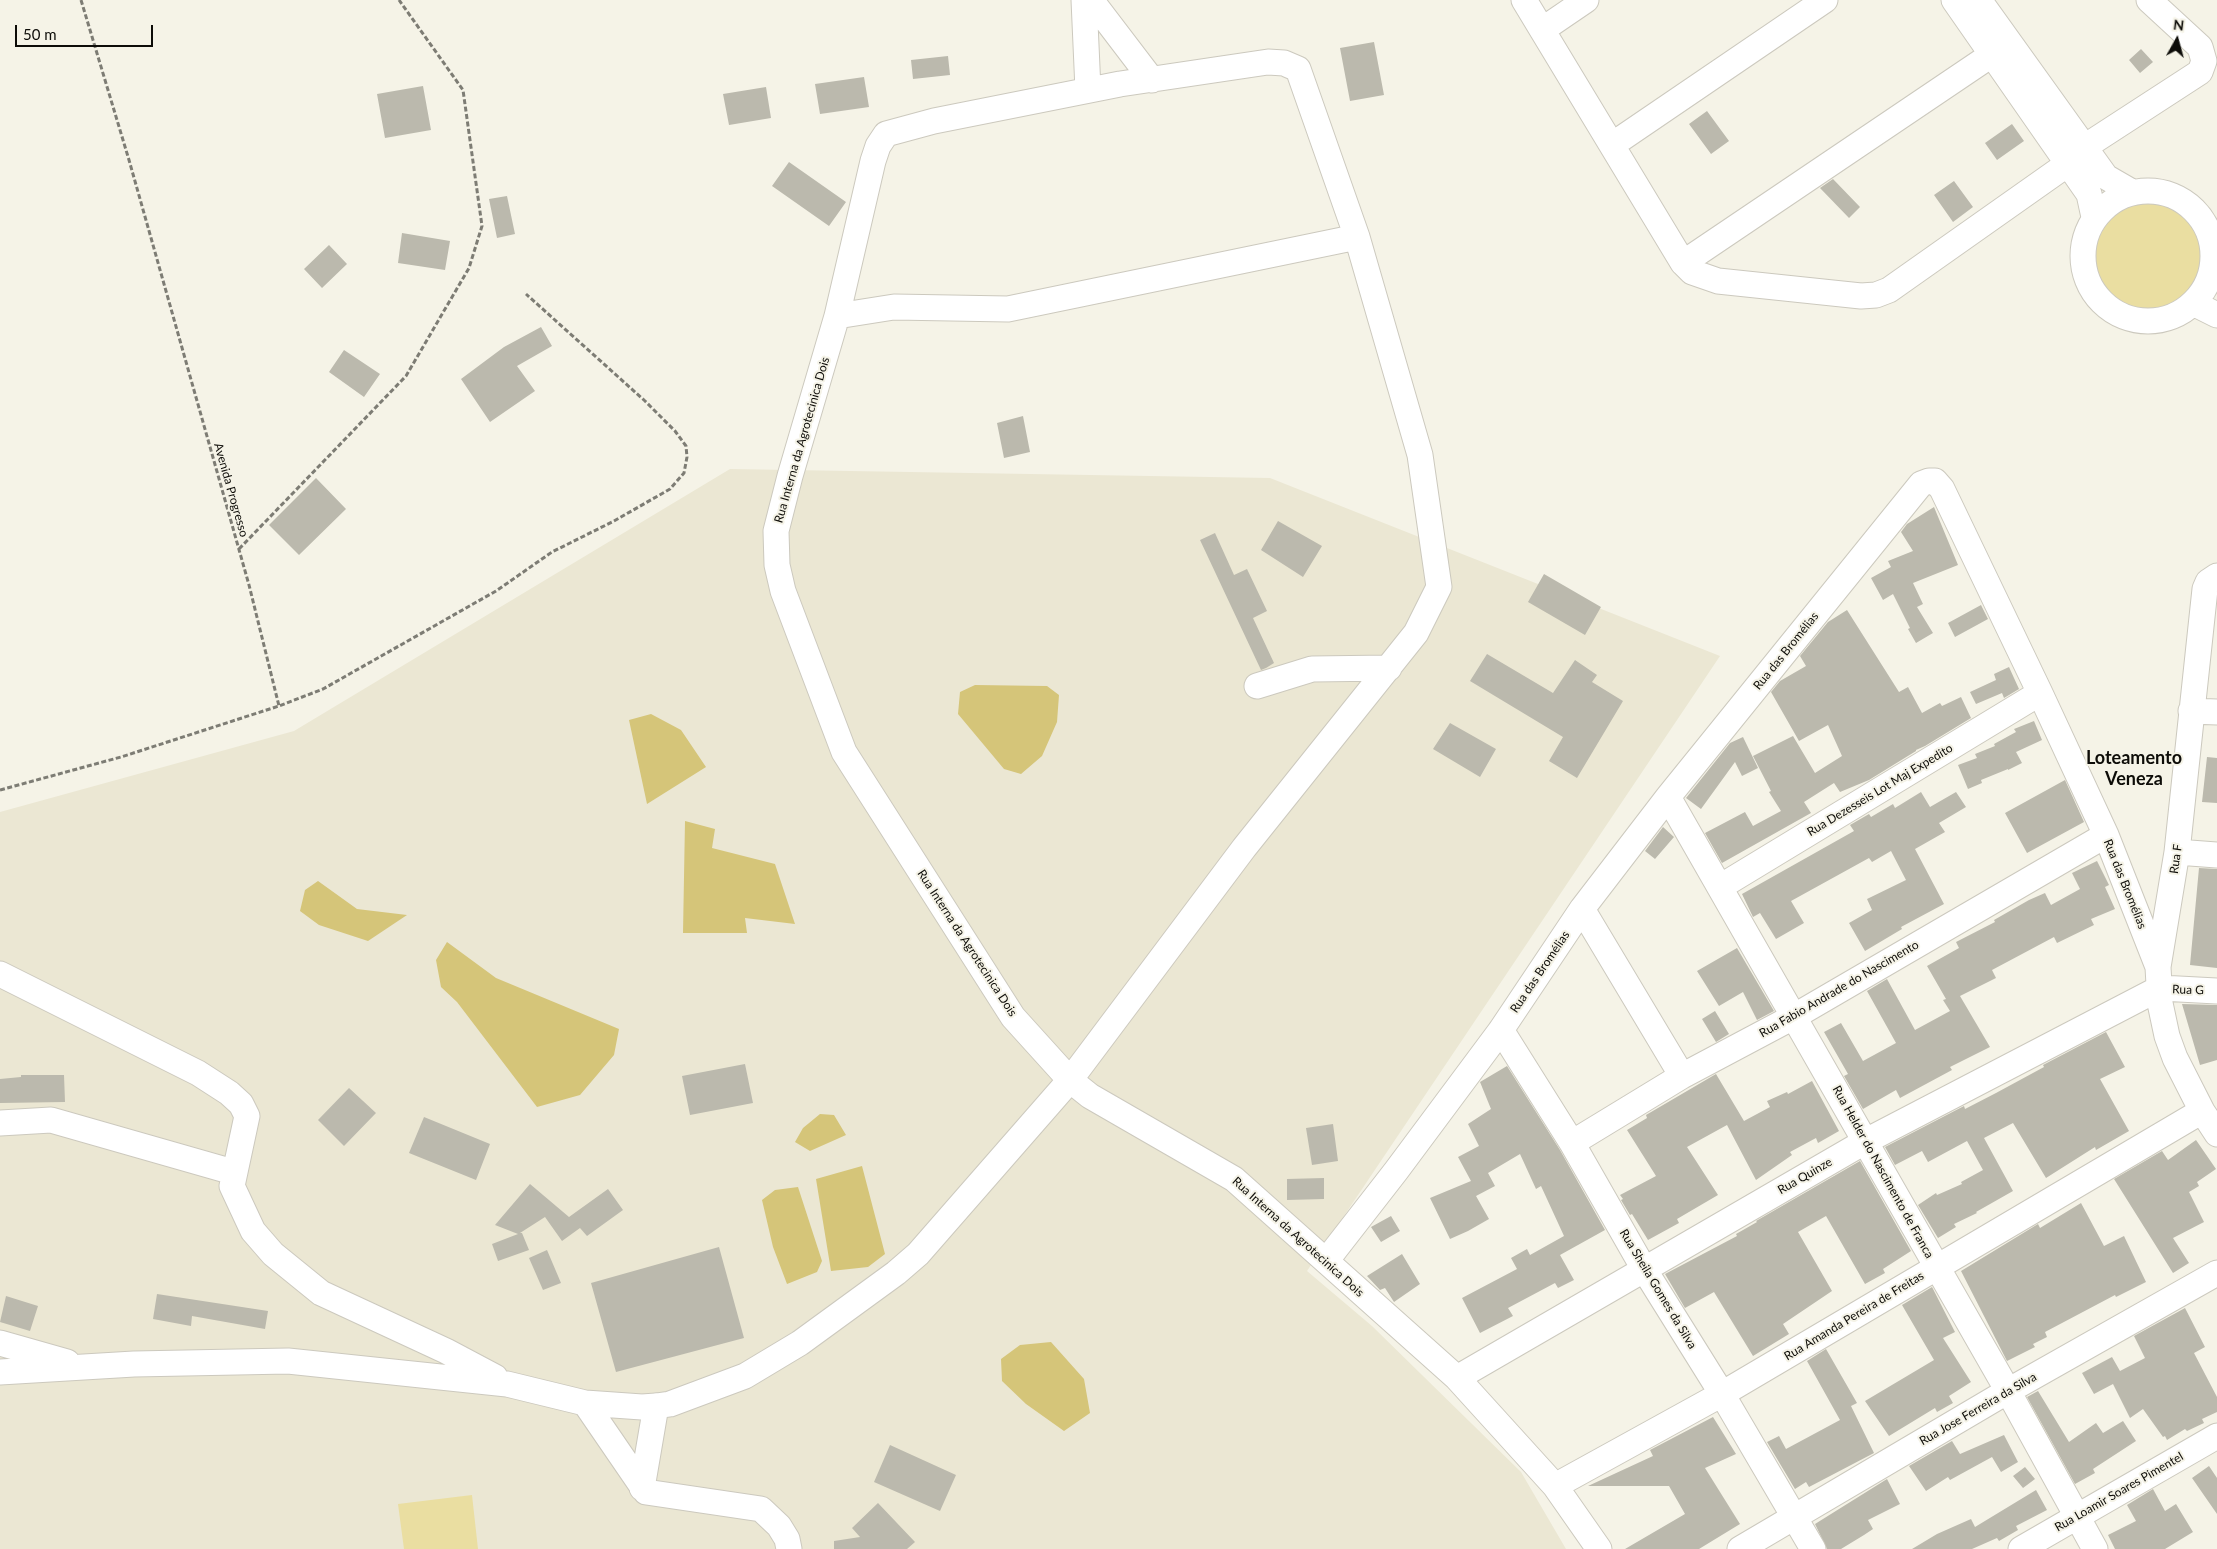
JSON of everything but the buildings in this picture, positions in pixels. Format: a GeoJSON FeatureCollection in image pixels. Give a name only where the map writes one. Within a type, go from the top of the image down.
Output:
{"type":"FeatureCollection","features":[{"type":"Feature","properties":{"kind":"street"},"geometry":{"type":"LineString","coordinates":[[0,1372],[134,1364],[288,1361],[507,1384],[586,1403],[642,1408],[670,1404],[745,1376],[800,1343],[896,1273],[918,1254],[1070,1080],[1244,848],[1416,633],[1440,587],[1420,455],[1358,237],[1298,69],[1284,63],[1268,62],[1088,90],[1084,0]]}},
{"type":"Feature","properties":{"kind":"street"},"geometry":{"type":"LineString","coordinates":[[1091,0],[1152,80]]}},
{"type":"Feature","properties":{"kind":"street"},"geometry":{"type":"LineString","coordinates":[[1524,0],[1683,263],[1692,272],[1718,281],[1861,296],[1876,296],[1889,290],[2076,155],[2200,72],[2204,61],[2200,48],[2149,0]]}},
{"type":"Feature","properties":{"kind":"street"},"geometry":{"type":"LineString","coordinates":[[1542,30],[1586,0]]}},
{"type":"Feature","properties":{"kind":"street"},"geometry":{"type":"LineString","coordinates":[[1612,145],[1825,0]]}},
{"type":"Feature","properties":{"kind":"street"},"geometry":{"type":"LineString","coordinates":[[1954,0],[2001,49],[2076,155],[2089,194],[2094,217]]}},
{"type":"Feature","properties":{"kind":"street"},"geometry":{"type":"LineString","coordinates":[[1979,0],[2001,49]]}},
{"type":"Feature","properties":{"kind":"street"},"geometry":{"type":"LineString","coordinates":[[1683,263],[2001,49]]}},
{"type":"Feature","properties":{"kind":"street","name":"Rua Interna da Agrotecinica Dois"},"geometry":{"type":"LineString","coordinates":[[1088,90],[898,130],[886,134],[878,146],[837,316],[790,476],[776,531],[777,565],[783,592],[844,752],[1014,1017],[1070,1080],[1090,1096],[1234,1180],[1457,1378],[1555,1486],[1599,1549]]}},
{"type":"Feature","properties":{"kind":"street"},"geometry":{"type":"LineString","coordinates":[[2076,155],[2106,177],[2132,192]]}},
{"type":"Feature","properties":{"kind":"street"},"geometry":{"type":"LineString","coordinates":[[2155,191],[2177,197],[2196,211],[2208,230],[2214,252],[2211,275],[2201,295],[2185,311],[2164,320],[2140,322],[2118,315],[2100,302],[2087,283],[2082,261],[2084,238],[2094,217],[2111,202],[2132,192],[2155,191]]}},
{"type":"Feature","properties":{"kind":"street"},"geometry":{"type":"LineString","coordinates":[[837,316],[894,307],[1008,309],[1358,237]]}},
{"type":"Feature","properties":{"kind":"street"},"geometry":{"type":"LineString","coordinates":[[2193,303],[2217,315]]}},
{"type":"Feature","properties":{"kind":"street","name":"Rua das Bromélias"},"geometry":{"type":"LineString","coordinates":[[1326,1260],[1396,1171],[1501,1030],[1582,909],[1668,797],[1921,484],[1929,481],[1936,481],[1942,489],[2106,835],[2159,978]]}},
{"type":"Feature","properties":{"kind":"street","name":"Rua F"},"geometry":{"type":"LineString","coordinates":[[2217,576],[2208,582],[2205,589],[2177,852],[2159,978],[2160,1003],[2167,1036],[2175,1058],[2202,1111],[2217,1134]]}},
{"type":"Feature","properties":{"kind":"street"},"geometry":{"type":"LineString","coordinates":[[1257,686],[1312,669],[1389,668]]}},
{"type":"Feature","properties":{"kind":"street","name":"Rua Dezesseis Lot Maj Expedito"},"geometry":{"type":"LineString","coordinates":[[1720,887],[2040,693]]}},
{"type":"Feature","properties":{"kind":"street"},"geometry":{"type":"LineString","coordinates":[[2191,711],[2217,712]]}},
{"type":"Feature","properties":{"kind":"street","name":"Rua Helder do Nascimento de Franca"},"geometry":{"type":"LineString","coordinates":[[1668,797],[2008,1391],[2095,1549]]}},
{"type":"Feature","properties":{"kind":"street","name":"Rua Fabio Andrade do Nascimento"},"geometry":{"type":"LineString","coordinates":[[1572,1142],[1682,1076],[1795,1016],[2106,835]]}},
{"type":"Feature","properties":{"kind":"street"},"geometry":{"type":"LineString","coordinates":[[2177,852],[2217,855]]}},
{"type":"Feature","properties":{"kind":"street"},"geometry":{"type":"LineString","coordinates":[[1582,909],[1682,1076]]}},
{"type":"Feature","properties":{"kind":"street"},"geometry":{"type":"LineString","coordinates":[[0,974],[198,1072],[228,1093],[241,1104],[246,1116],[233,1172],[232,1186],[253,1231],[273,1254],[321,1293],[446,1351],[507,1384]]}},
{"type":"Feature","properties":{"kind":"street","name":"Rua G"},"geometry":{"type":"LineString","coordinates":[[2159,978],[2217,991]]}},
{"type":"Feature","properties":{"kind":"street","name":"Rua Quinze"},"geometry":{"type":"LineString","coordinates":[[1457,1378],[1866,1141],[2159,978]]}},
{"type":"Feature","properties":{"kind":"street","name":"Rua Sheila Gomes da Silva"},"geometry":{"type":"LineString","coordinates":[[1501,1030],[1572,1142],[1644,1269],[1722,1394],[1813,1549]]}},
{"type":"Feature","properties":{"kind":"street","name":"Rua Amanda Pereira de Freitas"},"geometry":{"type":"LineString","coordinates":[[1555,1486],[1722,1394],[2202,1111]]}},
{"type":"Feature","properties":{"kind":"street"},"geometry":{"type":"LineString","coordinates":[[0,1123],[50,1120],[233,1172]]}},
{"type":"Feature","properties":{"kind":"street","name":"Rua Jose Ferreira da Silva"},"geometry":{"type":"LineString","coordinates":[[1740,1549],[2008,1391],[2217,1273]]}},
{"type":"Feature","properties":{"kind":"street"},"geometry":{"type":"LineString","coordinates":[[0,1343],[86,1368]]}},
{"type":"Feature","properties":{"kind":"street"},"geometry":{"type":"LineString","coordinates":[[586,1403],[642,1488],[651,1493],[762,1509],[779,1526],[787,1539],[789,1549]]}},
{"type":"Feature","properties":{"kind":"street"},"geometry":{"type":"LineString","coordinates":[[642,1488],[656,1406]]}},
{"type":"Feature","properties":{"kind":"street","name":"Rua Loamir Soares Pimentel"},"geometry":{"type":"LineString","coordinates":[[2021,1549],[2217,1436]]}},
{"type":"Feature","properties":{"kind":"path","name":"Avenida Progresso"},"geometry":{"type":"LineString","coordinates":[[81,0],[132,170],[239,549],[279,706]]}},
{"type":"Feature","properties":{"kind":"path"},"geometry":{"type":"LineString","coordinates":[[239,549],[406,376],[469,268],[482,226],[463,90],[399,0]]}},
{"type":"Feature","properties":{"kind":"path"},"geometry":{"type":"LineString","coordinates":[[0,790],[121,757],[279,706],[323,689],[496,591],[552,552],[614,521],[670,489],[684,473],[687,457],[686,446],[675,431],[645,400],[526,294]]}},
{"type":"Feature","properties":{"kind":"shaded area"},"geometry":{"type":"Polygon","coordinates":[[[2148,200],[2169,204],[2187,217],[2200,235],[2204,256],[2200,277],[2187,295],[2169,308],[2148,312],[2127,308],[2109,295],[2096,277],[2092,256],[2096,235],[2109,217],[2127,204],[2148,200]]]}},
{"type":"Feature","properties":{"kind":"shaded area"},"geometry":{"type":"Polygon","coordinates":[[[730,469],[1270,478],[1720,656],[1307,1271],[1372,1326],[1521,1472],[1566,1549],[0,1549],[0,812],[294,731],[730,469]]]}},
{"type":"Feature","properties":{"kind":"shaded area"},"geometry":{"type":"Polygon","coordinates":[[[975,685],[1047,686],[1059,695],[1057,722],[1042,756],[1021,774],[1004,769],[958,714],[960,692],[975,685]]]}},
{"type":"Feature","properties":{"kind":"shaded area"},"geometry":{"type":"Polygon","coordinates":[[[651,714],[681,730],[706,767],[647,804],[629,720],[651,714]]]}},
{"type":"Feature","properties":{"kind":"shaded area"},"geometry":{"type":"Polygon","coordinates":[[[685,821],[715,829],[712,848],[775,864],[795,924],[745,918],[747,933],[683,933],[685,821]]]}},
{"type":"Feature","properties":{"kind":"shaded area"},"geometry":{"type":"Polygon","coordinates":[[[318,881],[357,909],[407,915],[368,941],[319,925],[300,911],[305,890],[318,881]]]}},
{"type":"Feature","properties":{"kind":"shaded area"},"geometry":{"type":"Polygon","coordinates":[[[447,942],[496,978],[619,1029],[614,1055],[580,1095],[537,1107],[457,1002],[441,987],[436,960],[447,942]]]}},
{"type":"Feature","properties":{"kind":"shaded area"},"geometry":{"type":"Polygon","coordinates":[[[820,1114],[834,1115],[846,1135],[810,1151],[795,1142],[803,1128],[820,1114]]]}},
{"type":"Feature","properties":{"kind":"shaded area"},"geometry":{"type":"Polygon","coordinates":[[[862,1166],[885,1254],[868,1267],[831,1271],[816,1179],[862,1166]]]}},
{"type":"Feature","properties":{"kind":"shaded area"},"geometry":{"type":"Polygon","coordinates":[[[798,1187],[822,1261],[817,1272],[787,1284],[773,1247],[762,1200],[775,1190],[798,1187]]]}},
{"type":"Feature","properties":{"kind":"shaded area"},"geometry":{"type":"Polygon","coordinates":[[[1051,1342],[1084,1379],[1090,1413],[1064,1431],[1026,1404],[1002,1381],[1001,1359],[1020,1345],[1051,1342]]]}},
{"type":"Feature","properties":{"kind":"shaded area"},"geometry":{"type":"Polygon","coordinates":[[[472,1495],[478,1549],[404,1549],[398,1504],[472,1495]]]}},
{"type":"Feature","properties":{"kind":"district","name":"Loteamento Veneza"},"geometry":{"type":"Point","coordinates":[2134,768]}}]}
